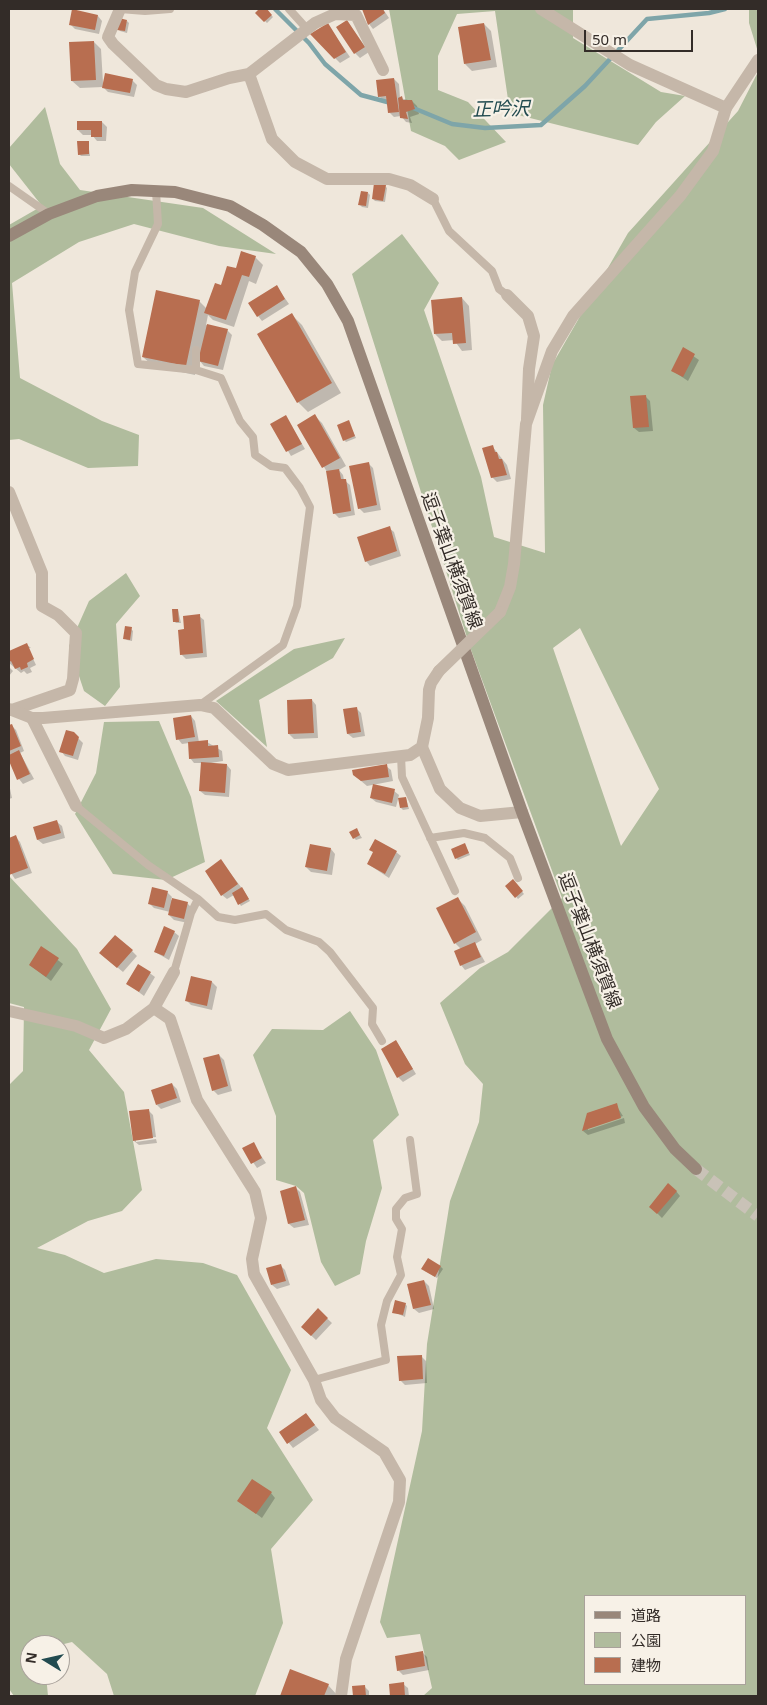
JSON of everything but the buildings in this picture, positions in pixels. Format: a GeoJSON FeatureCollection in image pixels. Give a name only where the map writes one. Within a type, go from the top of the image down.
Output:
{"type":"FeatureCollection","features":[{"type":"Feature","properties":{"kind":"main road","name":"逗子葉山横須賀線"},"geometry":{"type":"LineString","coordinates":[[9,236],[49,214],[97,196],[132,190],[174,192],[230,206],[263,225],[301,252],[327,284],[348,321],[522,812],[607,1039],[644,1107],[675,1149],[696,1169]]}},
{"type":"Feature","properties":{"kind":"street"},"geometry":{"type":"LineString","coordinates":[[120,9],[108,37],[156,85],[166,89],[186,92],[229,78],[249,74],[315,23],[335,14],[356,15],[383,70]]}},
{"type":"Feature","properties":{"kind":"street"},"geometry":{"type":"LineString","coordinates":[[541,9],[630,65],[726,108]]}},
{"type":"Feature","properties":{"kind":"street"},"geometry":{"type":"LineString","coordinates":[[526,424],[552,351],[574,316],[680,196],[713,151],[726,108],[758,60]]}},
{"type":"Feature","properties":{"kind":"street"},"geometry":{"type":"LineString","coordinates":[[249,74],[272,139],[295,162],[326,179],[389,179],[410,185],[434,199]]}},
{"type":"Feature","properties":{"kind":"street"},"geometry":{"type":"LineString","coordinates":[[507,295],[528,316],[534,336],[529,369],[514,564],[510,587],[500,612],[439,671],[431,683],[428,718],[422,747],[440,789],[460,808],[480,816],[522,812]]}},
{"type":"Feature","properties":{"kind":"street"},"geometry":{"type":"LineString","coordinates":[[9,492],[42,573],[42,606],[58,615],[76,633],[73,679],[70,690],[11,710]]}},
{"type":"Feature","properties":{"kind":"street"},"geometry":{"type":"LineString","coordinates":[[11,710],[32,718],[200,705],[214,708],[274,764],[288,770],[410,755],[422,747]]}},
{"type":"Feature","properties":{"kind":"street"},"geometry":{"type":"LineString","coordinates":[[32,718],[76,806]]}},
{"type":"Feature","properties":{"kind":"street"},"geometry":{"type":"LineString","coordinates":[[9,1011],[76,1026],[104,1038],[126,1029],[154,1008],[174,972]]}},
{"type":"Feature","properties":{"kind":"street"},"geometry":{"type":"LineString","coordinates":[[154,1008],[170,1019],[198,1100],[255,1192],[261,1218],[252,1259],[254,1274],[314,1380],[321,1400],[335,1418],[384,1452],[400,1480],[399,1502],[346,1659],[341,1696]]}},
{"type":"Feature","properties":{"kind":"lane"},"geometry":{"type":"LineString","coordinates":[[120,9],[145,11],[170,9]]}},
{"type":"Feature","properties":{"kind":"lane"},"geometry":{"type":"LineString","coordinates":[[289,9],[308,30]]}},
{"type":"Feature","properties":{"kind":"lane"},"geometry":{"type":"LineString","coordinates":[[9,186],[49,214]]}},
{"type":"Feature","properties":{"kind":"lane"},"geometry":{"type":"LineString","coordinates":[[156,191],[158,224],[135,272],[129,310],[138,364],[196,370],[221,378],[237,415],[253,436],[255,455],[271,466],[285,468],[300,488],[310,507],[297,606],[283,645],[200,705]]}},
{"type":"Feature","properties":{"kind":"lane"},"geometry":{"type":"LineString","coordinates":[[434,199],[449,230],[492,271],[499,289],[507,295]]}},
{"type":"Feature","properties":{"kind":"lane"},"geometry":{"type":"LineString","coordinates":[[196,350],[196,370]]}},
{"type":"Feature","properties":{"kind":"lane"},"geometry":{"type":"LineString","coordinates":[[401,756],[402,777],[455,891]]}},
{"type":"Feature","properties":{"kind":"lane"},"geometry":{"type":"LineString","coordinates":[[76,806],[148,865],[198,899],[218,917],[235,920],[266,914],[286,930],[320,942],[330,952],[373,1008],[372,1024],[382,1041]]}},
{"type":"Feature","properties":{"kind":"lane"},"geometry":{"type":"LineString","coordinates":[[430,838],[464,833],[486,838],[510,858],[518,878]]}},
{"type":"Feature","properties":{"kind":"lane"},"geometry":{"type":"LineString","coordinates":[[174,972],[191,913],[198,899]]}},
{"type":"Feature","properties":{"kind":"lane"},"geometry":{"type":"LineString","coordinates":[[314,1380],[386,1360],[381,1325],[387,1301],[401,1275],[397,1257],[402,1229],[396,1219],[396,1209],[405,1198],[417,1194],[410,1140]]}},
{"type":"Feature","properties":{"kind":"green space"},"geometry":{"type":"Polygon","coordinates":[[[389,9],[573,9],[573,38],[661,92],[685,96],[656,122],[638,145],[510,113],[495,11],[457,14],[438,56],[438,90],[468,102],[506,142],[459,160],[445,146],[411,131],[389,9]]]}},
{"type":"Feature","properties":{"kind":"green space"},"geometry":{"type":"Polygon","coordinates":[[[749,9],[758,9],[758,52],[749,23],[749,9]]]}},
{"type":"Feature","properties":{"kind":"green space"},"geometry":{"type":"Polygon","coordinates":[[[758,72],[758,1696],[423,1696],[432,1688],[420,1634],[387,1638],[380,1622],[422,1431],[427,1344],[450,1201],[479,1122],[483,1084],[465,1064],[440,1003],[480,968],[508,952],[562,898],[470,647],[352,274],[402,234],[439,283],[424,310],[481,477],[494,537],[545,553],[543,405],[552,365],[628,233],[738,111],[758,72]],[[580,628],[553,648],[621,846],[659,789],[580,628]]]}},
{"type":"Feature","properties":{"kind":"green space"},"geometry":{"type":"Polygon","coordinates":[[[45,107],[60,164],[80,190],[203,208],[276,254],[219,246],[134,224],[79,242],[12,283],[20,378],[102,421],[139,435],[138,466],[88,468],[19,439],[9,440],[9,225],[42,206],[9,164],[9,148],[45,107]]]}},
{"type":"Feature","properties":{"kind":"green space"},"geometry":{"type":"Polygon","coordinates":[[[126,573],[140,596],[116,624],[120,687],[105,706],[84,691],[69,646],[89,601],[126,573]]]}},
{"type":"Feature","properties":{"kind":"green space"},"geometry":{"type":"Polygon","coordinates":[[[345,638],[333,658],[259,700],[267,747],[216,701],[294,649],[345,638]]]}},
{"type":"Feature","properties":{"kind":"green space"},"geometry":{"type":"Polygon","coordinates":[[[159,721],[191,797],[205,862],[166,880],[113,874],[75,814],[96,773],[104,722],[159,721]]]}},
{"type":"Feature","properties":{"kind":"green space"},"geometry":{"type":"Polygon","coordinates":[[[9,876],[77,949],[111,1009],[89,1050],[124,1092],[142,1190],[122,1211],[88,1221],[37,1248],[65,1255],[104,1273],[156,1259],[203,1263],[237,1275],[291,1370],[267,1428],[313,1500],[271,1549],[283,1623],[255,1696],[114,1696],[107,1674],[72,1642],[70,1642],[70,1635],[20,1635],[20,1685],[47,1685],[48,1696],[14,1696],[9,1689],[9,1085],[23,1071],[24,1007],[9,1003],[9,876]]]}},
{"type":"Feature","properties":{"kind":"green space"},"geometry":{"type":"Polygon","coordinates":[[[350,1011],[376,1050],[399,1115],[373,1140],[382,1188],[366,1241],[360,1274],[335,1286],[321,1262],[304,1193],[296,1186],[276,1180],[276,1116],[253,1055],[272,1029],[323,1030],[350,1011]]]}},
{"type":"Feature","properties":{"kind":"waterway","name":"正吟沢"},"geometry":{"type":"LineString","coordinates":[[275,9],[309,43],[325,64],[361,95],[391,103]]}},
{"type":"Feature","properties":{"kind":"waterway","name":"正吟沢"},"geometry":{"type":"LineString","coordinates":[[411,107],[452,124],[485,128],[541,125],[585,86],[647,19],[709,13],[725,9]]}},
{"type":"Feature","properties":{"kind":"tunnel"},"geometry":{"type":"LineString","coordinates":[[696,1169],[758,1216]]}}]}
